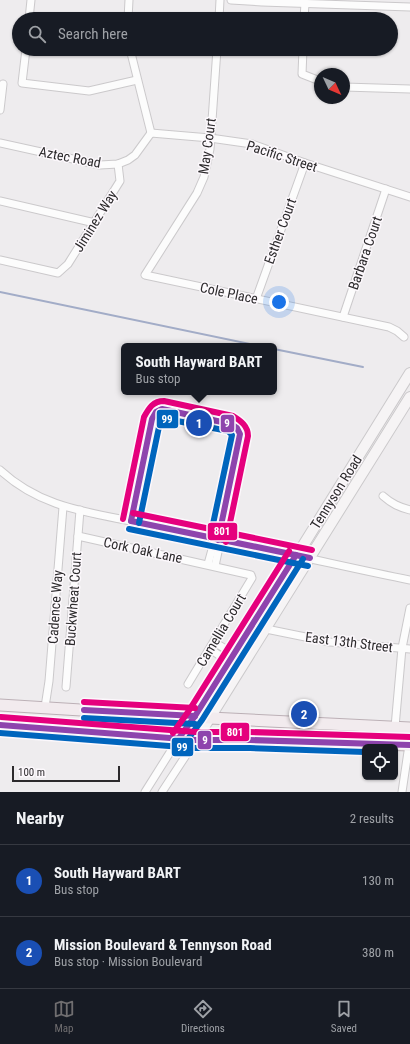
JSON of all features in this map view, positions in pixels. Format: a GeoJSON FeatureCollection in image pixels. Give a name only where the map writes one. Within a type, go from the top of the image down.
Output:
{"type":"FeatureCollection","features":[{"type":"Feature","properties":{"kind":"main road","name":"Tennyson Road"},"geometry":{"type":"LineString","coordinates":[[179,738],[195,716],[410,373]]}},
{"type":"Feature","properties":{"kind":"main road","name":"Tennyson Road"},"geometry":{"type":"LineString","coordinates":[[196,740],[410,397]]}},
{"type":"Feature","properties":{"kind":"main road"},"geometry":{"type":"LineString","coordinates":[[0,704],[210,718],[395,726],[410,728]]}},
{"type":"Feature","properties":{"kind":"main road"},"geometry":{"type":"LineString","coordinates":[[0,725],[196,740],[250,740],[409,745]]}},
{"type":"Feature","properties":{"kind":"street"},"geometry":{"type":"LineString","coordinates":[[30,12],[31,0]]}},
{"type":"Feature","properties":{"kind":"street"},"geometry":{"type":"LineString","coordinates":[[128,12],[129,0]]}},
{"type":"Feature","properties":{"kind":"street"},"geometry":{"type":"LineString","coordinates":[[219,12],[220,0]]}},
{"type":"Feature","properties":{"kind":"street"},"geometry":{"type":"LineString","coordinates":[[231,0],[410,7]]}},
{"type":"Feature","properties":{"kind":"street"},"geometry":{"type":"LineString","coordinates":[[304,12],[305,4]]}},
{"type":"Feature","properties":{"kind":"street"},"geometry":{"type":"LineString","coordinates":[[25,56],[22,83],[89,91],[137,80]]}},
{"type":"Feature","properties":{"kind":"street"},"geometry":{"type":"LineString","coordinates":[[132,56],[151,133]]}},
{"type":"Feature","properties":{"kind":"street","name":"May Court"},"geometry":{"type":"LineString","coordinates":[[145,275],[197,193],[204,177],[210,149],[216,56]]}},
{"type":"Feature","properties":{"kind":"street"},"geometry":{"type":"LineString","coordinates":[[303,56],[302,74],[314,79]]}},
{"type":"Feature","properties":{"kind":"street"},"geometry":{"type":"LineString","coordinates":[[0,110],[3,84]]}},
{"type":"Feature","properties":{"kind":"street"},"geometry":{"type":"LineString","coordinates":[[350,87],[410,89]]}},
{"type":"Feature","properties":{"kind":"street","name":"Pacific Street"},"geometry":{"type":"LineString","coordinates":[[151,133],[210,138],[252,144],[410,197]]}},
{"type":"Feature","properties":{"kind":"street","name":"Aztec Road"},"geometry":{"type":"LineString","coordinates":[[0,143],[100,165],[118,164],[128,160],[135,154],[151,133]]}},
{"type":"Feature","properties":{"kind":"street","name":"Esther Court"},"geometry":{"type":"LineString","coordinates":[[256,299],[305,163]]}},
{"type":"Feature","properties":{"kind":"street","name":"Jiminez Way"},"geometry":{"type":"LineString","coordinates":[[0,260],[58,273],[68,264],[120,181],[118,164]]}},
{"type":"Feature","properties":{"kind":"street","name":"Barbara Court"},"geometry":{"type":"LineString","coordinates":[[342,317],[386,189]]}},
{"type":"Feature","properties":{"kind":"street"},"geometry":{"type":"LineString","coordinates":[[0,201],[95,223]]}},
{"type":"Feature","properties":{"kind":"street","name":"Cole Place"},"geometry":{"type":"LineString","coordinates":[[145,275],[389,327],[404,337]]}},
{"type":"Feature","properties":{"kind":"street"},"geometry":{"type":"LineString","coordinates":[[0,470],[24,490],[44,500],[63,506],[410,580]]}},
{"type":"Feature","properties":{"kind":"street"},"geometry":{"type":"LineString","coordinates":[[383,496],[391,503],[410,510]]}},
{"type":"Feature","properties":{"kind":"street","name":"Cadence Way"},"geometry":{"type":"LineString","coordinates":[[45,707],[49,681],[63,506]]}},
{"type":"Feature","properties":{"kind":"street","name":"Buckwheat Court"},"geometry":{"type":"LineString","coordinates":[[66,687],[80,510]]}},
{"type":"Feature","properties":{"kind":"street","name":"Cork Oak Lane"},"geometry":{"type":"LineString","coordinates":[[78,536],[251,575]]}},
{"type":"Feature","properties":{"kind":"street"},"geometry":{"type":"LineString","coordinates":[[211,565],[213,546],[218,540]]}},
{"type":"Feature","properties":{"kind":"street","name":"Camellia Court"},"geometry":{"type":"LineString","coordinates":[[188,684],[252,578],[251,575]]}},
{"type":"Feature","properties":{"kind":"street"},"geometry":{"type":"LineString","coordinates":[[395,726],[402,648],[410,608]]}},
{"type":"Feature","properties":{"kind":"street","name":"East 13th Street"},"geometry":{"type":"LineString","coordinates":[[266,628],[330,642],[410,649]]}},
{"type":"Feature","properties":{"kind":"street"},"geometry":{"type":"LineString","coordinates":[[214,642],[231,658]]}},
{"type":"Feature","properties":{"kind":"street"},"geometry":{"type":"LineString","coordinates":[[210,649],[231,658]]}},
{"type":"Feature","properties":{"kind":"street","name":"Tennyson Road"},"geometry":{"type":"LineString","coordinates":[[146,792],[179,738]]}},
{"type":"Feature","properties":{"kind":"street","name":"Tennyson Road"},"geometry":{"type":"LineString","coordinates":[[162,792],[196,740]]}},
{"type":"Feature","properties":{"kind":"street"},"geometry":{"type":"LineString","coordinates":[[402,792],[409,745]]}},
{"type":"Feature","properties":{"kind":"waterway"},"geometry":{"type":"LineString","coordinates":[[0,292],[246,343]]}},
{"type":"Feature","properties":{"kind":"waterway"},"geometry":{"type":"LineString","coordinates":[[277,350],[363,367]]}},
{"type":"Feature","properties":{"kind":"transit line","name":"801"},"geometry":{"type":"LineString","coordinates":[[123,519],[144,417],[154,404],[164,401],[233,416],[247,429],[248,436],[226,542]]}},
{"type":"Feature","properties":{"kind":"transit line","name":"9"},"geometry":{"type":"LineString","coordinates":[[131,521],[152,419],[156,412],[162,409],[231,424],[237,428],[240,434],[218,540]]}},
{"type":"Feature","properties":{"kind":"transit line","name":"99"},"geometry":{"type":"LineString","coordinates":[[139,523],[162,418],[228,431],[232,435],[210,538]]}},
{"type":"Feature","properties":{"kind":"transit line","name":"801"},"geometry":{"type":"LineString","coordinates":[[133,513],[312,550]]}},
{"type":"Feature","properties":{"kind":"transit line","name":"9"},"geometry":{"type":"LineString","coordinates":[[131,521],[310,558]]}},
{"type":"Feature","properties":{"kind":"transit line","name":"99"},"geometry":{"type":"LineString","coordinates":[[129,529],[308,566]]}},
{"type":"Feature","properties":{"kind":"transit line","name":"801"},"geometry":{"type":"LineString","coordinates":[[173,733],[188,712],[289,551]]}},
{"type":"Feature","properties":{"kind":"transit line","name":"9"},"geometry":{"type":"LineString","coordinates":[[179,738],[195,716],[296,555]]}},
{"type":"Feature","properties":{"kind":"transit line","name":"99"},"geometry":{"type":"LineString","coordinates":[[185,743],[202,720],[303,559]]}},
{"type":"Feature","properties":{"kind":"transit line","name":"801"},"geometry":{"type":"LineString","coordinates":[[84,702],[195,708]]}},
{"type":"Feature","properties":{"kind":"transit line","name":"9"},"geometry":{"type":"LineString","coordinates":[[84,710],[195,716]]}},
{"type":"Feature","properties":{"kind":"transit line","name":"801"},"geometry":{"type":"LineString","coordinates":[[1,717],[196,732],[250,732],[410,737]]}},
{"type":"Feature","properties":{"kind":"transit line","name":"99"},"geometry":{"type":"LineString","coordinates":[[84,718],[195,724]]}},
{"type":"Feature","properties":{"kind":"transit line","name":"9"},"geometry":{"type":"LineString","coordinates":[[0,725],[196,740],[250,740],[410,745]]}},
{"type":"Feature","properties":{"kind":"transit line","name":"99"},"geometry":{"type":"LineString","coordinates":[[0,733],[195,748],[250,748],[362,752]]}},
{"type":"Feature","properties":{"kind":"place","name":"South Hayward BART"},"geometry":{"type":"Point","coordinates":[199,423]}},
{"type":"Feature","properties":{"kind":"place","name":"Mission Boulevard & Tennyson Road"},"geometry":{"type":"Point","coordinates":[304,714]}}]}
